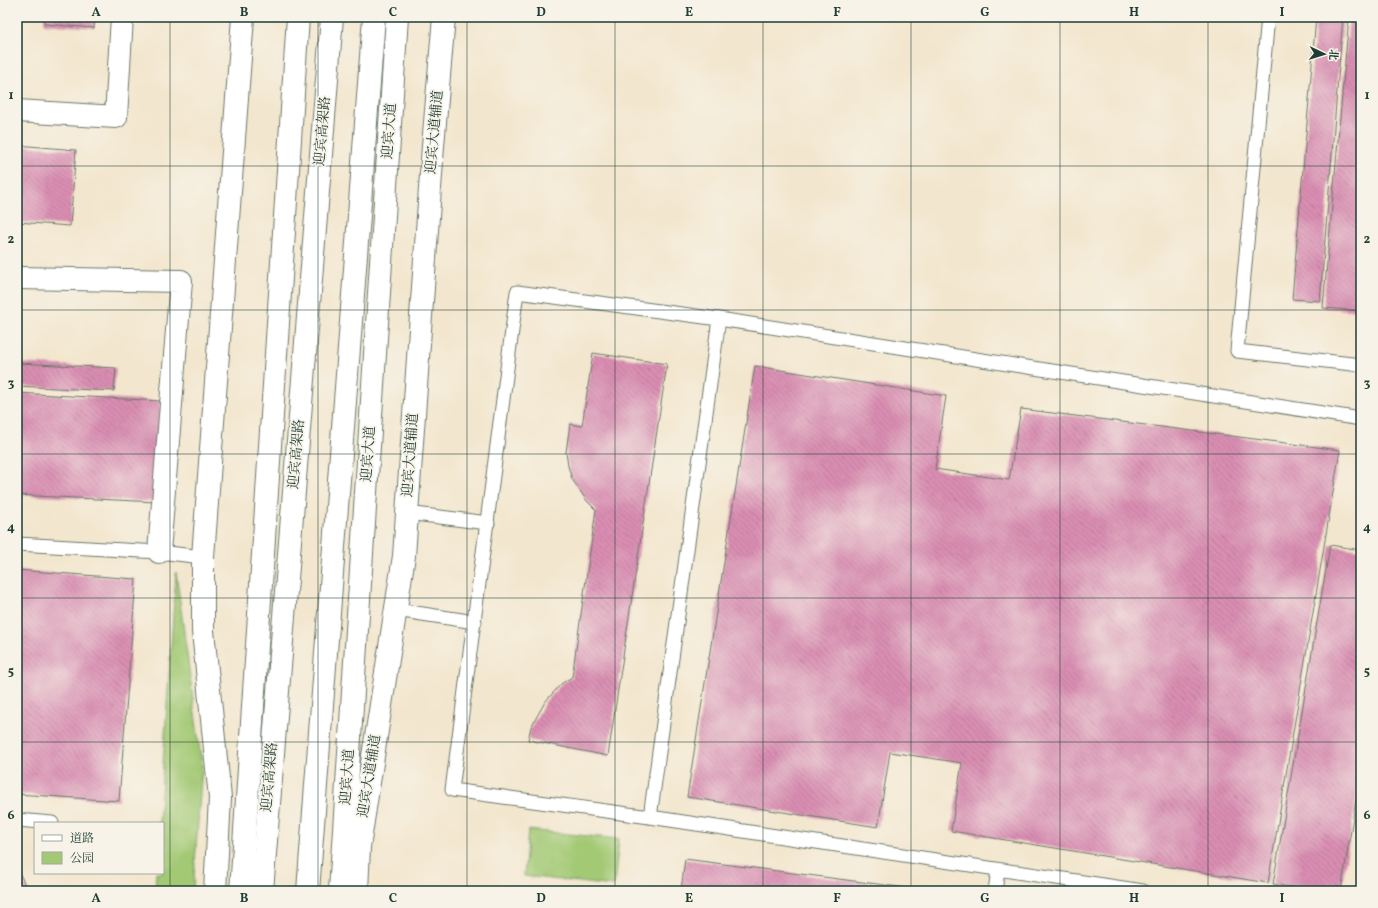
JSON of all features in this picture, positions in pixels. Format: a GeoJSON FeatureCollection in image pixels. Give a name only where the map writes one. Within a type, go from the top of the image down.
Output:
{"type":"FeatureCollection","features":[{"type":"Feature","properties":{"kind":"main road"},"geometry":{"type":"LineString","coordinates":[[17,111],[116,116],[122,17]]}},
{"type":"Feature","properties":{"kind":"main road"},"geometry":{"type":"LineString","coordinates":[[214,891],[220,798],[203,631],[204,557],[243,17]]}},
{"type":"Feature","properties":{"kind":"main road"},"geometry":{"type":"LineString","coordinates":[[241,891],[298,17]]}},
{"type":"Feature","properties":{"kind":"main road","name":"迎宾高架路"},"geometry":{"type":"LineString","coordinates":[[262,891],[332,17]]}},
{"type":"Feature","properties":{"kind":"main road"},"geometry":{"type":"LineString","coordinates":[[308,891],[374,17]]}},
{"type":"Feature","properties":{"kind":"main road","name":"迎宾大道"},"geometry":{"type":"LineString","coordinates":[[340,891],[397,17]]}},
{"type":"Feature","properties":{"kind":"main road","name":"迎宾大道辅道"},"geometry":{"type":"LineString","coordinates":[[357,891],[359,847],[404,556],[433,146],[444,17]]}},
{"type":"Feature","properties":{"kind":"main road"},"geometry":{"type":"LineString","coordinates":[[17,278],[181,281],[159,552]]}},
{"type":"Feature","properties":{"kind":"lane"},"geometry":{"type":"LineString","coordinates":[[1268,17],[1237,351],[1361,365]]}},
{"type":"Feature","properties":{"kind":"lane"},"geometry":{"type":"LineString","coordinates":[[1144,891],[650,817],[452,790],[517,292],[719,319],[1361,419]]}},
{"type":"Feature","properties":{"kind":"lane"},"geometry":{"type":"LineString","coordinates":[[650,817],[719,319]]}},
{"type":"Feature","properties":{"kind":"lane"},"geometry":{"type":"LineString","coordinates":[[407,512],[488,523]]}},
{"type":"Feature","properties":{"kind":"lane"},"geometry":{"type":"LineString","coordinates":[[17,544],[159,552],[204,557]]}},
{"type":"Feature","properties":{"kind":"lane"},"geometry":{"type":"LineString","coordinates":[[396,610],[475,622]]}},
{"type":"Feature","properties":{"kind":"lane"},"geometry":{"type":"LineString","coordinates":[[17,820],[40,822]]}},
{"type":"Feature","properties":{"kind":"lane"},"geometry":{"type":"LineString","coordinates":[[995,891],[998,870]]}},
{"type":"Feature","properties":{"kind":"green space"},"geometry":{"type":"Polygon","coordinates":[[[176,572],[202,766],[193,891],[155,891],[156,874],[164,874],[164,822],[159,822],[176,572]]]}},
{"type":"Feature","properties":{"kind":"green space"},"geometry":{"type":"Polygon","coordinates":[[[528,830],[619,839],[614,886],[524,876],[528,830]]]}},
{"type":"Feature","properties":{"kind":"building"},"geometry":{"type":"Polygon","coordinates":[[[44,17],[95,17],[94,28],[44,24],[44,17]]]}},
{"type":"Feature","properties":{"kind":"building"},"geometry":{"type":"Polygon","coordinates":[[[1316,17],[1343,17],[1320,301],[1292,299],[1316,17]]]}},
{"type":"Feature","properties":{"kind":"building"},"geometry":{"type":"Polygon","coordinates":[[[1349,17],[1361,17],[1361,311],[1323,308],[1349,17]]]}},
{"type":"Feature","properties":{"kind":"building"},"geometry":{"type":"Polygon","coordinates":[[[17,145],[76,150],[70,226],[17,222],[17,145]]]}},
{"type":"Feature","properties":{"kind":"building"},"geometry":{"type":"Polygon","coordinates":[[[593,353],[667,364],[608,756],[528,740],[531,727],[545,702],[561,684],[572,677],[596,510],[587,501],[572,479],[566,452],[570,424],[582,426],[593,353]]]}},
{"type":"Feature","properties":{"kind":"building"},"geometry":{"type":"Polygon","coordinates":[[[17,363],[116,368],[114,391],[17,386],[17,363]]]}},
{"type":"Feature","properties":{"kind":"building"},"geometry":{"type":"Polygon","coordinates":[[[755,366],[946,396],[935,469],[1009,480],[1021,409],[1340,450],[1268,883],[951,831],[962,763],[890,752],[878,827],[687,797],[755,366]]]}},
{"type":"Feature","properties":{"kind":"building"},"geometry":{"type":"Polygon","coordinates":[[[17,393],[161,401],[155,502],[17,495],[17,393]]]}},
{"type":"Feature","properties":{"kind":"building"},"geometry":{"type":"Polygon","coordinates":[[[1330,545],[1361,550],[1361,769],[1341,891],[1313,891],[1273,884],[1330,545]]]}},
{"type":"Feature","properties":{"kind":"building"},"geometry":{"type":"Polygon","coordinates":[[[17,570],[136,579],[119,801],[17,794],[17,570]]]}},
{"type":"Feature","properties":{"kind":"building"},"geometry":{"type":"Polygon","coordinates":[[[685,859],[923,890],[923,891],[681,891],[685,859]]]}},
{"type":"Feature","properties":{"kind":"building"},"geometry":{"type":"Polygon","coordinates":[[[17,868],[28,891],[17,891],[17,868]]]}}]}
